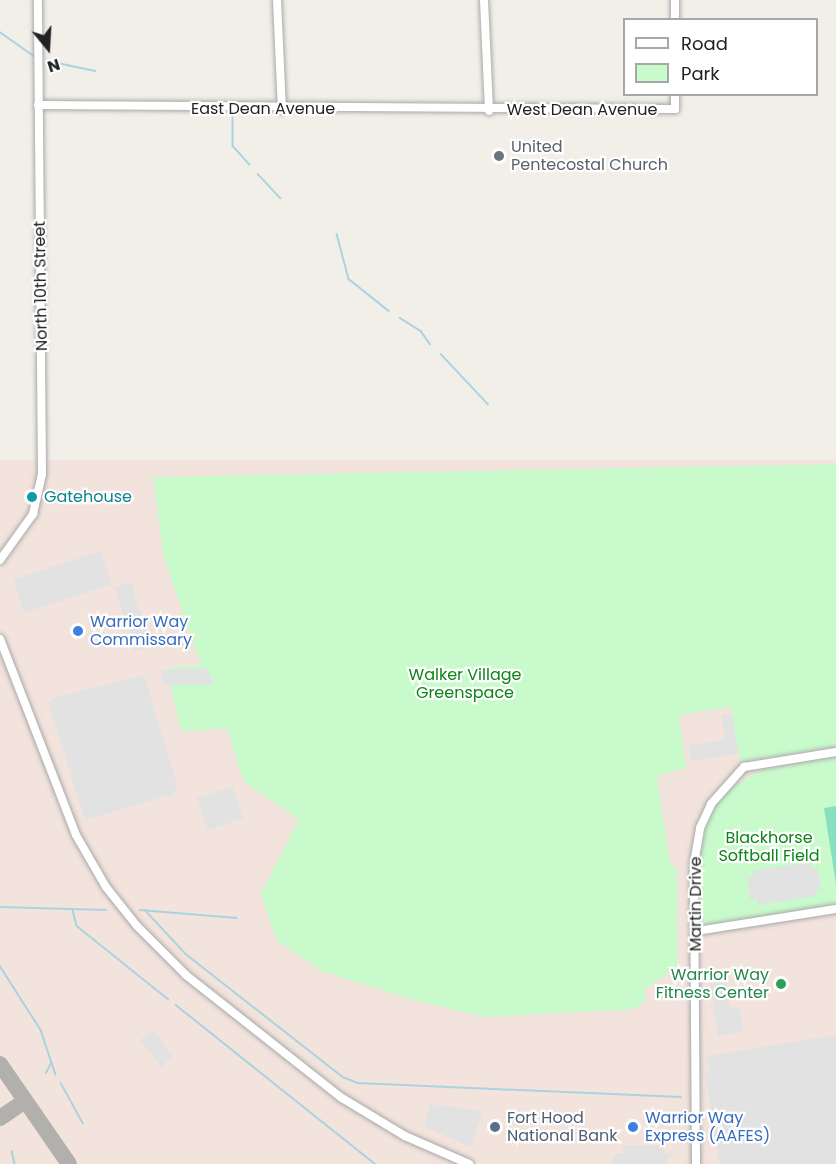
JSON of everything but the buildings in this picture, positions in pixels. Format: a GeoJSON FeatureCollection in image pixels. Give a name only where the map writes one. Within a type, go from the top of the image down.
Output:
{"type":"FeatureCollection","features":[{"type":"Feature","properties":{"kind":"street","name":"North 10th Street"},"geometry":{"type":"LineString","coordinates":[[0,560],[33,514],[42,474],[38,0]]}},
{"type":"Feature","properties":{"kind":"street"},"geometry":{"type":"LineString","coordinates":[[277,0],[282,110]]}},
{"type":"Feature","properties":{"kind":"street"},"geometry":{"type":"LineString","coordinates":[[484,0],[489,111]]}},
{"type":"Feature","properties":{"kind":"street"},"geometry":{"type":"LineString","coordinates":[[675,0],[675,18]]}},
{"type":"Feature","properties":{"kind":"street","name":"West Dean Avenue"},"geometry":{"type":"LineString","coordinates":[[489,111],[675,109],[675,96]]}},
{"type":"Feature","properties":{"kind":"street","name":"East Dean Avenue"},"geometry":{"type":"LineString","coordinates":[[38,105],[489,111]]}},
{"type":"Feature","properties":{"kind":"street"},"geometry":{"type":"LineString","coordinates":[[0,639],[76,835],[106,887],[137,927],[186,975],[342,1098],[405,1136],[468,1164]]}},
{"type":"Feature","properties":{"kind":"street","name":"Martin Drive"},"geometry":{"type":"LineString","coordinates":[[696,1164],[697,931],[694,863],[700,828],[711,804],[744,766],[836,752]]}},
{"type":"Feature","properties":{"kind":"street"},"geometry":{"type":"LineString","coordinates":[[697,931],[836,909]]}},
{"type":"Feature","properties":{"kind":"shaded area"},"geometry":{"type":"Polygon","coordinates":[[[0,460],[836,460],[836,1164],[0,1164],[0,460]]]}},
{"type":"Feature","properties":{"kind":"shaded area"},"geometry":{"type":"Polygon","coordinates":[[[101,551],[112,584],[24,613],[14,579],[101,551]]]}},
{"type":"Feature","properties":{"kind":"shaded area"},"geometry":{"type":"Polygon","coordinates":[[[131,582],[151,646],[134,651],[115,587],[131,582]]]}},
{"type":"Feature","properties":{"kind":"shaded area"},"geometry":{"type":"Polygon","coordinates":[[[207,668],[214,684],[164,685],[160,670],[207,668]]]}},
{"type":"Feature","properties":{"kind":"shaded area"},"geometry":{"type":"Polygon","coordinates":[[[144,675],[177,785],[174,794],[85,820],[48,703],[53,698],[144,675]]]}},
{"type":"Feature","properties":{"kind":"shaded area"},"geometry":{"type":"Polygon","coordinates":[[[732,713],[738,754],[692,761],[689,745],[725,740],[722,715],[732,713]]]}},
{"type":"Feature","properties":{"kind":"shaded area"},"geometry":{"type":"Polygon","coordinates":[[[232,786],[243,818],[208,830],[197,798],[232,786]]]}},
{"type":"Feature","properties":{"kind":"shaded area"},"geometry":{"type":"Polygon","coordinates":[[[811,862],[812,868],[817,867],[821,889],[816,890],[816,896],[758,905],[757,899],[750,900],[747,878],[753,877],[753,871],[811,862]]]}},
{"type":"Feature","properties":{"kind":"shaded area"},"geometry":{"type":"Polygon","coordinates":[[[726,978],[730,1008],[740,1007],[743,1032],[718,1036],[709,981],[726,978]]]}},
{"type":"Feature","properties":{"kind":"shaded area"},"geometry":{"type":"Polygon","coordinates":[[[154,1031],[172,1057],[161,1067],[140,1040],[154,1031]]]}},
{"type":"Feature","properties":{"kind":"shaded area"},"geometry":{"type":"Polygon","coordinates":[[[836,1035],[836,1164],[719,1164],[705,1073],[710,1072],[707,1056],[836,1035]]]}},
{"type":"Feature","properties":{"kind":"shaded area"},"geometry":{"type":"Polygon","coordinates":[[[430,1104],[484,1111],[470,1147],[424,1126],[430,1104]]]}},
{"type":"Feature","properties":{"kind":"shaded area"},"geometry":{"type":"Polygon","coordinates":[[[621,1145],[661,1145],[665,1153],[672,1153],[665,1164],[611,1164],[616,1153],[625,1153],[621,1145]]]}},
{"type":"Feature","properties":{"kind":"green space","name":"Walker Village Greenspace"},"geometry":{"type":"Polygon","coordinates":[[[836,464],[836,747],[740,762],[731,707],[679,715],[686,768],[657,776],[669,860],[677,871],[677,967],[645,989],[645,1001],[635,1009],[484,1017],[407,998],[322,971],[277,941],[261,894],[299,819],[244,782],[227,729],[181,731],[166,668],[201,665],[164,558],[153,477],[836,464]]]}},
{"type":"Feature","properties":{"kind":"green space","name":"Blackhorse Softball Field"},"geometry":{"type":"Polygon","coordinates":[[[836,757],[836,905],[707,926],[701,923],[701,839],[710,815],[726,791],[761,770],[836,757]]]}},
{"type":"Feature","properties":{"kind":"green space"},"geometry":{"type":"Polygon","coordinates":[[[836,806],[836,884],[824,808],[836,806]]]}},
{"type":"Feature","properties":{"kind":"waterway"},"geometry":{"type":"LineString","coordinates":[[0,32],[34,56]]}},
{"type":"Feature","properties":{"kind":"waterway"},"geometry":{"type":"LineString","coordinates":[[48,61],[95,71]]}},
{"type":"Feature","properties":{"kind":"waterway"},"geometry":{"type":"LineString","coordinates":[[233,117],[233,146],[250,165]]}},
{"type":"Feature","properties":{"kind":"waterway"},"geometry":{"type":"LineString","coordinates":[[258,174],[280,198]]}},
{"type":"Feature","properties":{"kind":"waterway"},"geometry":{"type":"LineString","coordinates":[[337,234],[349,279],[389,311]]}},
{"type":"Feature","properties":{"kind":"waterway"},"geometry":{"type":"LineString","coordinates":[[400,318],[421,331],[430,344]]}},
{"type":"Feature","properties":{"kind":"waterway"},"geometry":{"type":"LineString","coordinates":[[441,354],[488,404]]}},
{"type":"Feature","properties":{"kind":"waterway"},"geometry":{"type":"LineString","coordinates":[[0,907],[106,910]]}},
{"type":"Feature","properties":{"kind":"waterway"},"geometry":{"type":"LineString","coordinates":[[73,910],[77,926],[168,999]]}},
{"type":"Feature","properties":{"kind":"waterway"},"geometry":{"type":"LineString","coordinates":[[140,910],[237,918]]}},
{"type":"Feature","properties":{"kind":"waterway"},"geometry":{"type":"LineString","coordinates":[[145,910],[186,954],[343,1077],[358,1083],[681,1097]]}},
{"type":"Feature","properties":{"kind":"waterway"},"geometry":{"type":"LineString","coordinates":[[0,966],[41,1030],[56,1075]]}},
{"type":"Feature","properties":{"kind":"waterway"},"geometry":{"type":"LineString","coordinates":[[176,1005],[375,1164]]}},
{"type":"Feature","properties":{"kind":"waterway"},"geometry":{"type":"LineString","coordinates":[[46,1073],[51,1063]]}},
{"type":"Feature","properties":{"kind":"waterway"},"geometry":{"type":"LineString","coordinates":[[61,1083],[83,1123]]}},
{"type":"Feature","properties":{"kind":"waterway"},"geometry":{"type":"LineString","coordinates":[[12,1151],[15,1164]]}},
{"type":"Feature","properties":{"kind":"taxiway"},"geometry":{"type":"LineString","coordinates":[[0,1064],[69,1164]]}},
{"type":"Feature","properties":{"kind":"taxiway"},"geometry":{"type":"LineString","coordinates":[[0,1118],[25,1101]]}},
{"type":"Feature","properties":{"kind":"place","name":"United Pentecostal Church"},"geometry":{"type":"Point","coordinates":[499,156]}},
{"type":"Feature","properties":{"kind":"place","name":"Gatehouse"},"geometry":{"type":"Point","coordinates":[32,497]}},
{"type":"Feature","properties":{"kind":"place","name":"Warrior Way Commissary"},"geometry":{"type":"Point","coordinates":[78,631]}},
{"type":"Feature","properties":{"kind":"place","name":"Warrior Way Fitness Center"},"geometry":{"type":"Point","coordinates":[781,984]}},
{"type":"Feature","properties":{"kind":"place","name":"Fort Hood National Bank"},"geometry":{"type":"Point","coordinates":[495,1127]}},
{"type":"Feature","properties":{"kind":"place","name":"Warrior Way Express (AAFES)"},"geometry":{"type":"Point","coordinates":[633,1127]}}]}
